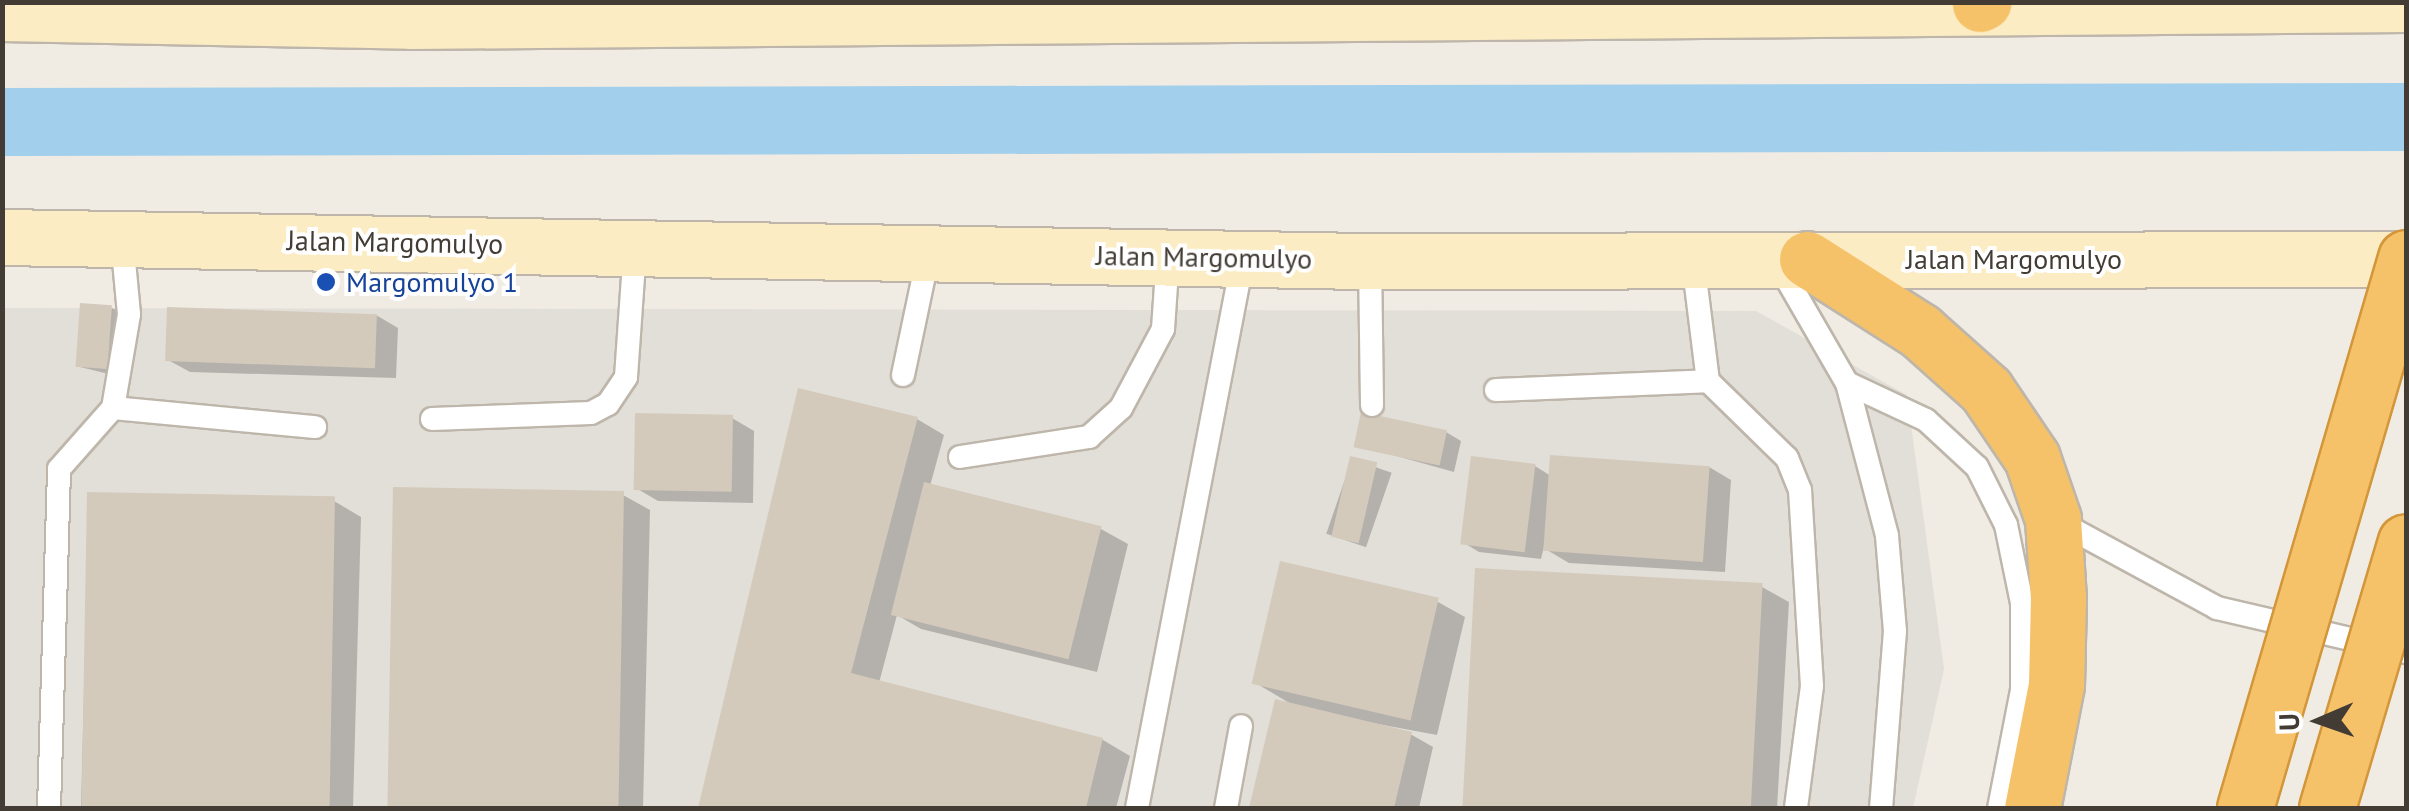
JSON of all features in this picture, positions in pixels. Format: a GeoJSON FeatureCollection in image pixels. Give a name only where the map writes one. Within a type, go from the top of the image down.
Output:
{"type":"FeatureCollection","features":[{"type":"Feature","properties":{"kind":"highway"},"geometry":{"type":"LineString","coordinates":[[2246,808],[2406,258]]}},
{"type":"Feature","properties":{"kind":"highway"},"geometry":{"type":"LineString","coordinates":[[1791,259],[1920,331],[1986,390],[2032,458],[2053,519],[2056,686],[2032,808]]}},
{"type":"Feature","properties":{"kind":"highway"},"geometry":{"type":"LineString","coordinates":[[2327,808],[2406,542]]}},
{"type":"Feature","properties":{"kind":"main road"},"geometry":{"type":"LineString","coordinates":[[2,13],[2406,4]]}},
{"type":"Feature","properties":{"kind":"main road","name":"Jalan Margomulyo"},"geometry":{"type":"LineString","coordinates":[[2,237],[1370,260],[2406,258]]}},
{"type":"Feature","properties":{"kind":"lane"},"geometry":{"type":"LineString","coordinates":[[49,808],[60,470],[113,408],[129,314],[122,238]]}},
{"type":"Feature","properties":{"kind":"lane"},"geometry":{"type":"LineString","coordinates":[[432,418],[591,413],[608,404],[626,378],[635,246]]}},
{"type":"Feature","properties":{"kind":"lane"},"geometry":{"type":"LineString","coordinates":[[903,375],[929,252]]}},
{"type":"Feature","properties":{"kind":"lane"},"geometry":{"type":"LineString","coordinates":[[960,457],[1088,437],[1121,408],[1163,329],[1168,256]]}},
{"type":"Feature","properties":{"kind":"lane"},"geometry":{"type":"LineString","coordinates":[[1137,808],[1242,258]]}},
{"type":"Feature","properties":{"kind":"lane"},"geometry":{"type":"LineString","coordinates":[[1791,259],[1846,383],[1888,536],[1895,631],[1881,808]]}},
{"type":"Feature","properties":{"kind":"lane"},"geometry":{"type":"LineString","coordinates":[[1370,260],[1372,405]]}},
{"type":"Feature","properties":{"kind":"lane"},"geometry":{"type":"LineString","coordinates":[[1693,260],[1708,382],[1788,458],[1800,490],[1812,686],[1796,808]]}},
{"type":"Feature","properties":{"kind":"lane"},"geometry":{"type":"LineString","coordinates":[[1496,390],[1708,382]]}},
{"type":"Feature","properties":{"kind":"lane"},"geometry":{"type":"LineString","coordinates":[[1846,383],[1926,420],[1977,467],[2006,526],[2022,602],[2022,690],[2000,808]]}},
{"type":"Feature","properties":{"kind":"lane"},"geometry":{"type":"LineString","coordinates":[[113,408],[315,427]]}},
{"type":"Feature","properties":{"kind":"lane"},"geometry":{"type":"LineString","coordinates":[[2053,519],[2216,608],[2406,652]]}},
{"type":"Feature","properties":{"kind":"lane"},"geometry":{"type":"LineString","coordinates":[[1226,808],[1242,726]]}},
{"type":"Feature","properties":{"kind":"shaded area"},"geometry":{"type":"Polygon","coordinates":[[[3,308],[1756,311],[1907,395],[1944,669],[1913,808],[3,808],[3,308]]]}},
{"type":"Feature","properties":{"kind":"building"},"geometry":{"type":"Polygon","coordinates":[[[80,303],[112,305],[107,369],[76,367],[80,303]]]}},
{"type":"Feature","properties":{"kind":"building"},"geometry":{"type":"Polygon","coordinates":[[[167,307],[377,314],[375,368],[165,361],[167,307]]]}},
{"type":"Feature","properties":{"kind":"building"},"geometry":{"type":"Polygon","coordinates":[[[798,388],[918,417],[851,673],[1103,738],[1086,808],[698,808],[798,388]]]}},
{"type":"Feature","properties":{"kind":"building"},"geometry":{"type":"Polygon","coordinates":[[[1361,412],[1447,430],[1440,466],[1354,447],[1361,412]]]}},
{"type":"Feature","properties":{"kind":"building"},"geometry":{"type":"Polygon","coordinates":[[[635,413],[733,415],[732,492],[634,490],[635,413]]]}},
{"type":"Feature","properties":{"kind":"building"},"geometry":{"type":"Polygon","coordinates":[[[1550,455],[1710,466],[1703,562],[1543,551],[1550,455]]]}},
{"type":"Feature","properties":{"kind":"building"},"geometry":{"type":"Polygon","coordinates":[[[1350,456],[1377,462],[1359,543],[1331,537],[1350,456]]]}},
{"type":"Feature","properties":{"kind":"building"},"geometry":{"type":"Polygon","coordinates":[[[1471,456],[1536,464],[1525,552],[1460,544],[1471,456]]]}},
{"type":"Feature","properties":{"kind":"building"},"geometry":{"type":"Polygon","coordinates":[[[924,482],[1102,526],[1068,659],[891,615],[924,482]]]}},
{"type":"Feature","properties":{"kind":"building"},"geometry":{"type":"Polygon","coordinates":[[[393,487],[624,491],[618,808],[387,808],[393,487]]]}},
{"type":"Feature","properties":{"kind":"building"},"geometry":{"type":"Polygon","coordinates":[[[87,492],[335,496],[330,808],[81,808],[87,492]]]}},
{"type":"Feature","properties":{"kind":"building"},"geometry":{"type":"Polygon","coordinates":[[[1280,561],[1439,598],[1410,720],[1252,684],[1280,561]]]}},
{"type":"Feature","properties":{"kind":"building"},"geometry":{"type":"Polygon","coordinates":[[[1475,568],[1763,583],[1751,808],[1462,808],[1475,568]]]}},
{"type":"Feature","properties":{"kind":"building"},"geometry":{"type":"Polygon","coordinates":[[[1275,699],[1412,732],[1394,808],[1249,808],[1275,699]]]}},
{"type":"Feature","properties":{"kind":"waterway"},"geometry":{"type":"LineString","coordinates":[[2,122],[2406,117]]}},
{"type":"Feature","properties":{"kind":"place","name":"Margomulyo 1"},"geometry":{"type":"Point","coordinates":[326,282]}}]}
